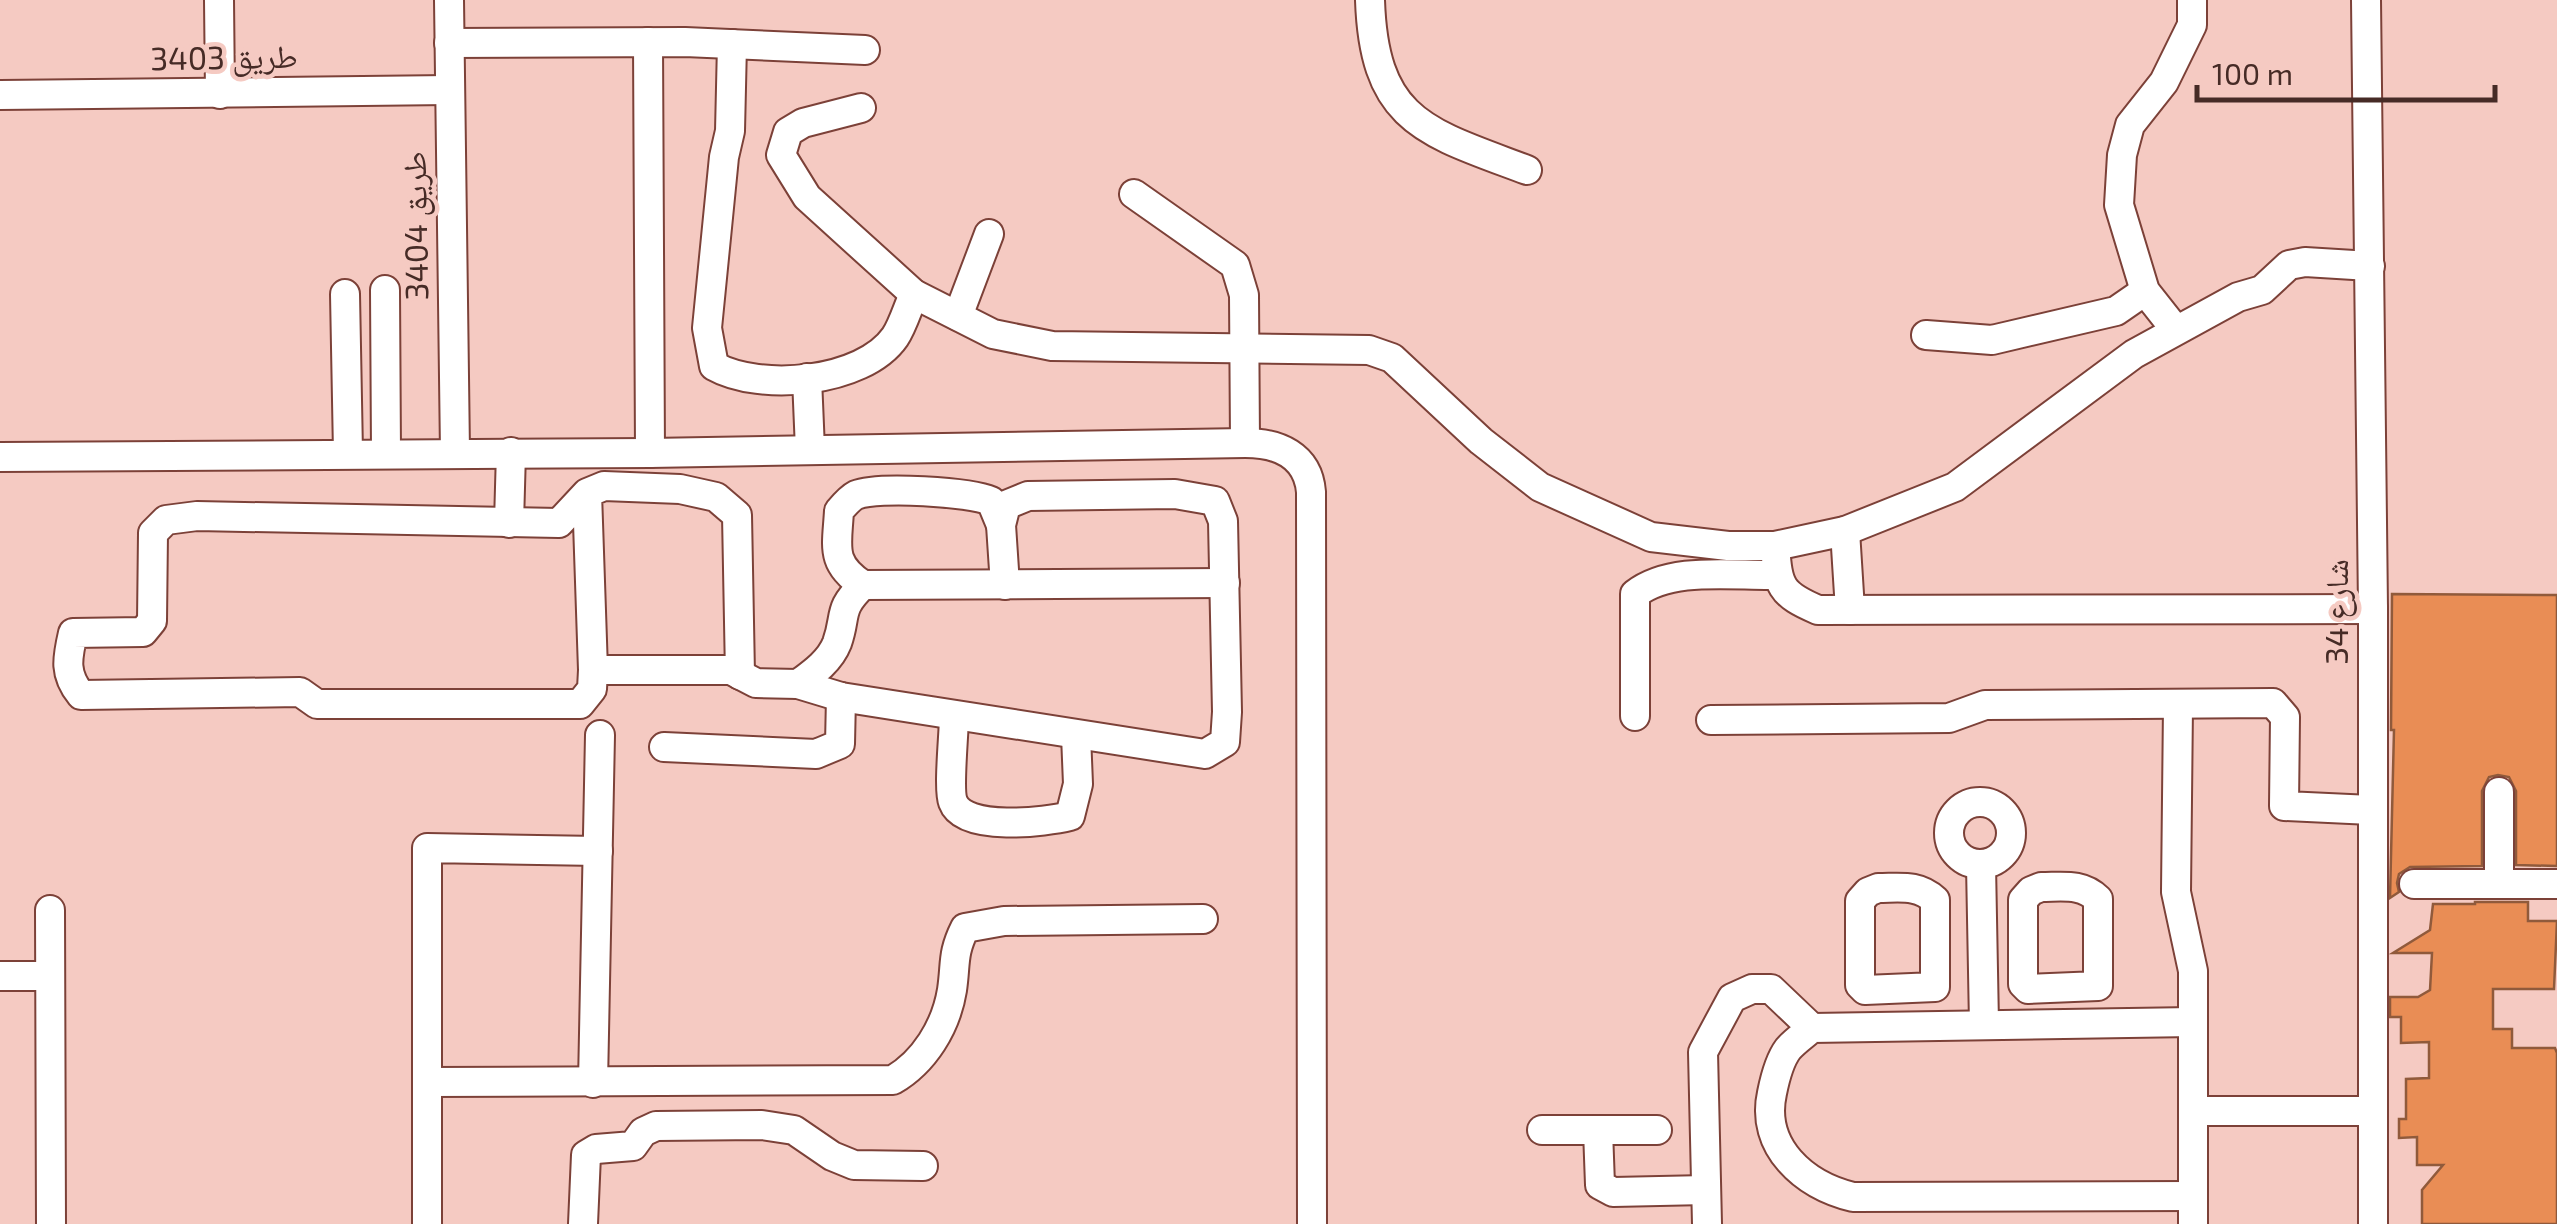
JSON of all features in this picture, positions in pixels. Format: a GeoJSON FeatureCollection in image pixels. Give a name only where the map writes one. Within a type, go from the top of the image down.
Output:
{"type":"FeatureCollection","features":[{"type":"Feature","properties":{"kind":"street"},"geometry":{"type":"LineString","coordinates":[[219,0],[220,94]]}},
{"type":"Feature","properties":{"kind":"street","name":"طريق 3404"},"geometry":{"type":"LineString","coordinates":[[449,0],[455,452]]}},
{"type":"Feature","properties":{"kind":"street"},"geometry":{"type":"LineString","coordinates":[[1370,0],[1379,72],[1396,102],[1429,130],[1527,170]]}},
{"type":"Feature","properties":{"kind":"street"},"geometry":{"type":"LineString","coordinates":[[2175,330],[2145,291],[2119,205],[2122,156],[2130,125],[2164,82],[2192,25],[2192,0]]}},
{"type":"Feature","properties":{"kind":"street","name":"شارع 34"},"geometry":{"type":"LineString","coordinates":[[2366,0],[2373,609],[2373,1224]]}},
{"type":"Feature","properties":{"kind":"street"},"geometry":{"type":"LineString","coordinates":[[449,43],[648,42],[865,50]]}},
{"type":"Feature","properties":{"kind":"street"},"geometry":{"type":"LineString","coordinates":[[648,42],[650,452]]}},
{"type":"Feature","properties":{"kind":"street"},"geometry":{"type":"LineString","coordinates":[[732,44],[730,131],[710,280],[709,350],[714,366],[728,374],[778,380],[860,366],[896,336],[914,294]]}},
{"type":"Feature","properties":{"kind":"street","name":"طريق 3403"},"geometry":{"type":"LineString","coordinates":[[0,95],[449,90]]}},
{"type":"Feature","properties":{"kind":"street"},"geometry":{"type":"LineString","coordinates":[[860,108],[803,123],[788,132],[781,155],[808,197],[914,294],[994,334],[1052,346],[1369,350],[1392,358],[1481,441],[1540,487],[1651,537],[1728,546],[1775,546],[1845,531],[1955,486],[2119,364],[2238,297],[2262,290],[2289,264],[2370,266]]}},
{"type":"Feature","properties":{"kind":"street"},"geometry":{"type":"LineString","coordinates":[[1134,194],[1235,264],[1244,295],[1246,442]]}},
{"type":"Feature","properties":{"kind":"street"},"geometry":{"type":"LineString","coordinates":[[958,316],[989,234]]}},
{"type":"Feature","properties":{"kind":"street"},"geometry":{"type":"LineString","coordinates":[[385,290],[386,452]]}},
{"type":"Feature","properties":{"kind":"street"},"geometry":{"type":"LineString","coordinates":[[1926,335],[1992,340],[2116,311],[2145,291]]}},
{"type":"Feature","properties":{"kind":"street"},"geometry":{"type":"LineString","coordinates":[[345,294],[348,453]]}},
{"type":"Feature","properties":{"kind":"street"},"geometry":{"type":"LineString","coordinates":[[807,378],[810,450]]}},
{"type":"Feature","properties":{"kind":"street"},"geometry":{"type":"LineString","coordinates":[[0,458],[1246,442],[1262,443],[1292,454],[1301,462],[1310,481],[1312,1224]]}},
{"type":"Feature","properties":{"kind":"street"},"geometry":{"type":"LineString","coordinates":[[510,523],[511,452]]}},
{"type":"Feature","properties":{"kind":"street"},"geometry":{"type":"LineString","coordinates":[[588,493],[593,670],[592,689],[580,704],[317,704],[300,692],[81,695],[69,680],[68,653],[73,634],[143,632],[152,620],[153,533],[166,520],[196,516],[559,523],[588,493],[604,486],[680,488],[716,497],[737,515],[740,675]]}},
{"type":"Feature","properties":{"kind":"street"},"geometry":{"type":"LineString","coordinates":[[1002,525],[991,501],[975,494],[874,492],[854,496],[839,511],[837,550],[844,572],[863,586],[1224,583]]}},
{"type":"Feature","properties":{"kind":"street"},"geometry":{"type":"LineString","coordinates":[[593,670],[731,670],[756,683],[798,684],[840,697],[1205,754],[1225,742],[1223,521],[1215,501],[1175,494],[1028,496],[1006,505],[1002,525],[1005,585]]}},
{"type":"Feature","properties":{"kind":"street"},"geometry":{"type":"LineString","coordinates":[[1845,531],[1850,610]]}},
{"type":"Feature","properties":{"kind":"street"},"geometry":{"type":"LineString","coordinates":[[1775,546],[1776,575],[1784,590],[1794,600],[1818,610],[2373,609]]}},
{"type":"Feature","properties":{"kind":"street"},"geometry":{"type":"LineString","coordinates":[[1635,716],[1635,594],[1650,583],[1682,577],[1776,575]]}},
{"type":"Feature","properties":{"kind":"street"},"geometry":{"type":"LineString","coordinates":[[798,684],[819,669],[836,644],[847,601],[863,586]]}},
{"type":"Feature","properties":{"kind":"street"},"geometry":{"type":"LineString","coordinates":[[664,747],[816,754],[840,744],[840,697]]}},
{"type":"Feature","properties":{"kind":"street"},"geometry":{"type":"LineString","coordinates":[[1711,720],[1949,718],[1985,705],[2274,703],[2285,717],[2284,806],[2371,810]]}},
{"type":"Feature","properties":{"kind":"street"},"geometry":{"type":"LineString","coordinates":[[2178,706],[2176,892],[2192,971],[2193,1210],[1853,1198],[1830,1192],[1786,1159],[1772,1133],[1768,1107],[1776,1074],[1788,1050],[1812,1028],[2192,1022]]}},
{"type":"Feature","properties":{"kind":"street"},"geometry":{"type":"LineString","coordinates":[[954,716],[952,802],[962,814],[977,821],[1049,821],[1070,816],[1078,784],[1076,735]]}},
{"type":"Feature","properties":{"kind":"street"},"geometry":{"type":"LineString","coordinates":[[593,1083],[600,735]]}},
{"type":"Feature","properties":{"kind":"street"},"geometry":{"type":"LineString","coordinates":[[2498,792],[2500,884]]}},
{"type":"Feature","properties":{"kind":"street"},"geometry":{"type":"LineString","coordinates":[[427,1224],[427,848],[598,851]]}},
{"type":"Feature","properties":{"kind":"street"},"geometry":{"type":"LineString","coordinates":[[1982,865],[1984,1024]]}},
{"type":"Feature","properties":{"kind":"street"},"geometry":{"type":"LineString","coordinates":[[2414,884],[2557,884]]}},
{"type":"Feature","properties":{"kind":"street"},"geometry":{"type":"LineString","coordinates":[[50,910],[51,1224]]}},
{"type":"Feature","properties":{"kind":"street"},"geometry":{"type":"LineString","coordinates":[[427,1082],[892,1080],[928,1052],[952,994],[954,950],[965,928],[1004,921],[1203,919]]}},
{"type":"Feature","properties":{"kind":"street"},"geometry":{"type":"LineString","coordinates":[[0,976],[50,976]]}},
{"type":"Feature","properties":{"kind":"street"},"geometry":{"type":"LineString","coordinates":[[1707,1224],[1703,1052],[1732,998],[1752,989],[1770,989],[1812,1028]]}},
{"type":"Feature","properties":{"kind":"street"},"geometry":{"type":"LineString","coordinates":[[2064,1024],[2065,989]]}},
{"type":"Feature","properties":{"kind":"street"},"geometry":{"type":"LineString","coordinates":[[1901,1024],[1902,990]]}},
{"type":"Feature","properties":{"kind":"street"},"geometry":{"type":"LineString","coordinates":[[2192,1111],[2373,1111]]}},
{"type":"Feature","properties":{"kind":"street"},"geometry":{"type":"LineString","coordinates":[[583,1224],[586,1155],[596,1149],[633,1146],[643,1132],[656,1126],[794,1130],[832,1156],[854,1165],[923,1166]]}},
{"type":"Feature","properties":{"kind":"street"},"geometry":{"type":"LineString","coordinates":[[1542,1130],[1658,1130]]}},
{"type":"Feature","properties":{"kind":"street"},"geometry":{"type":"LineString","coordinates":[[1598,1130],[1600,1184],[1613,1192],[1706,1190]]}},
{"type":"Feature","properties":{"kind":"building"},"geometry":{"type":"Polygon","coordinates":[[[2392,594],[2557,595],[2557,866],[2516,865],[2516,791],[2509,777],[2498,775],[2489,777],[2482,791],[2482,866],[2410,867],[2399,874],[2399,892],[2390,898],[2392,594]]]}},
{"type":"Feature","properties":{"kind":"building"},"geometry":{"type":"Polygon","coordinates":[[[2528,902],[2528,921],[2557,921],[2554,989],[2493,989],[2493,1029],[2512,1029],[2512,1048],[2555,1048],[2557,1053],[2557,1224],[2422,1224],[2422,1190],[2443,1165],[2417,1165],[2417,1137],[2399,1138],[2399,1119],[2406,1119],[2406,1079],[2429,1078],[2429,1042],[2401,1043],[2401,1017],[2390,1017],[2390,997],[2418,997],[2430,990],[2432,953],[2393,953],[2430,930],[2433,904],[2528,902]]]}}]}
